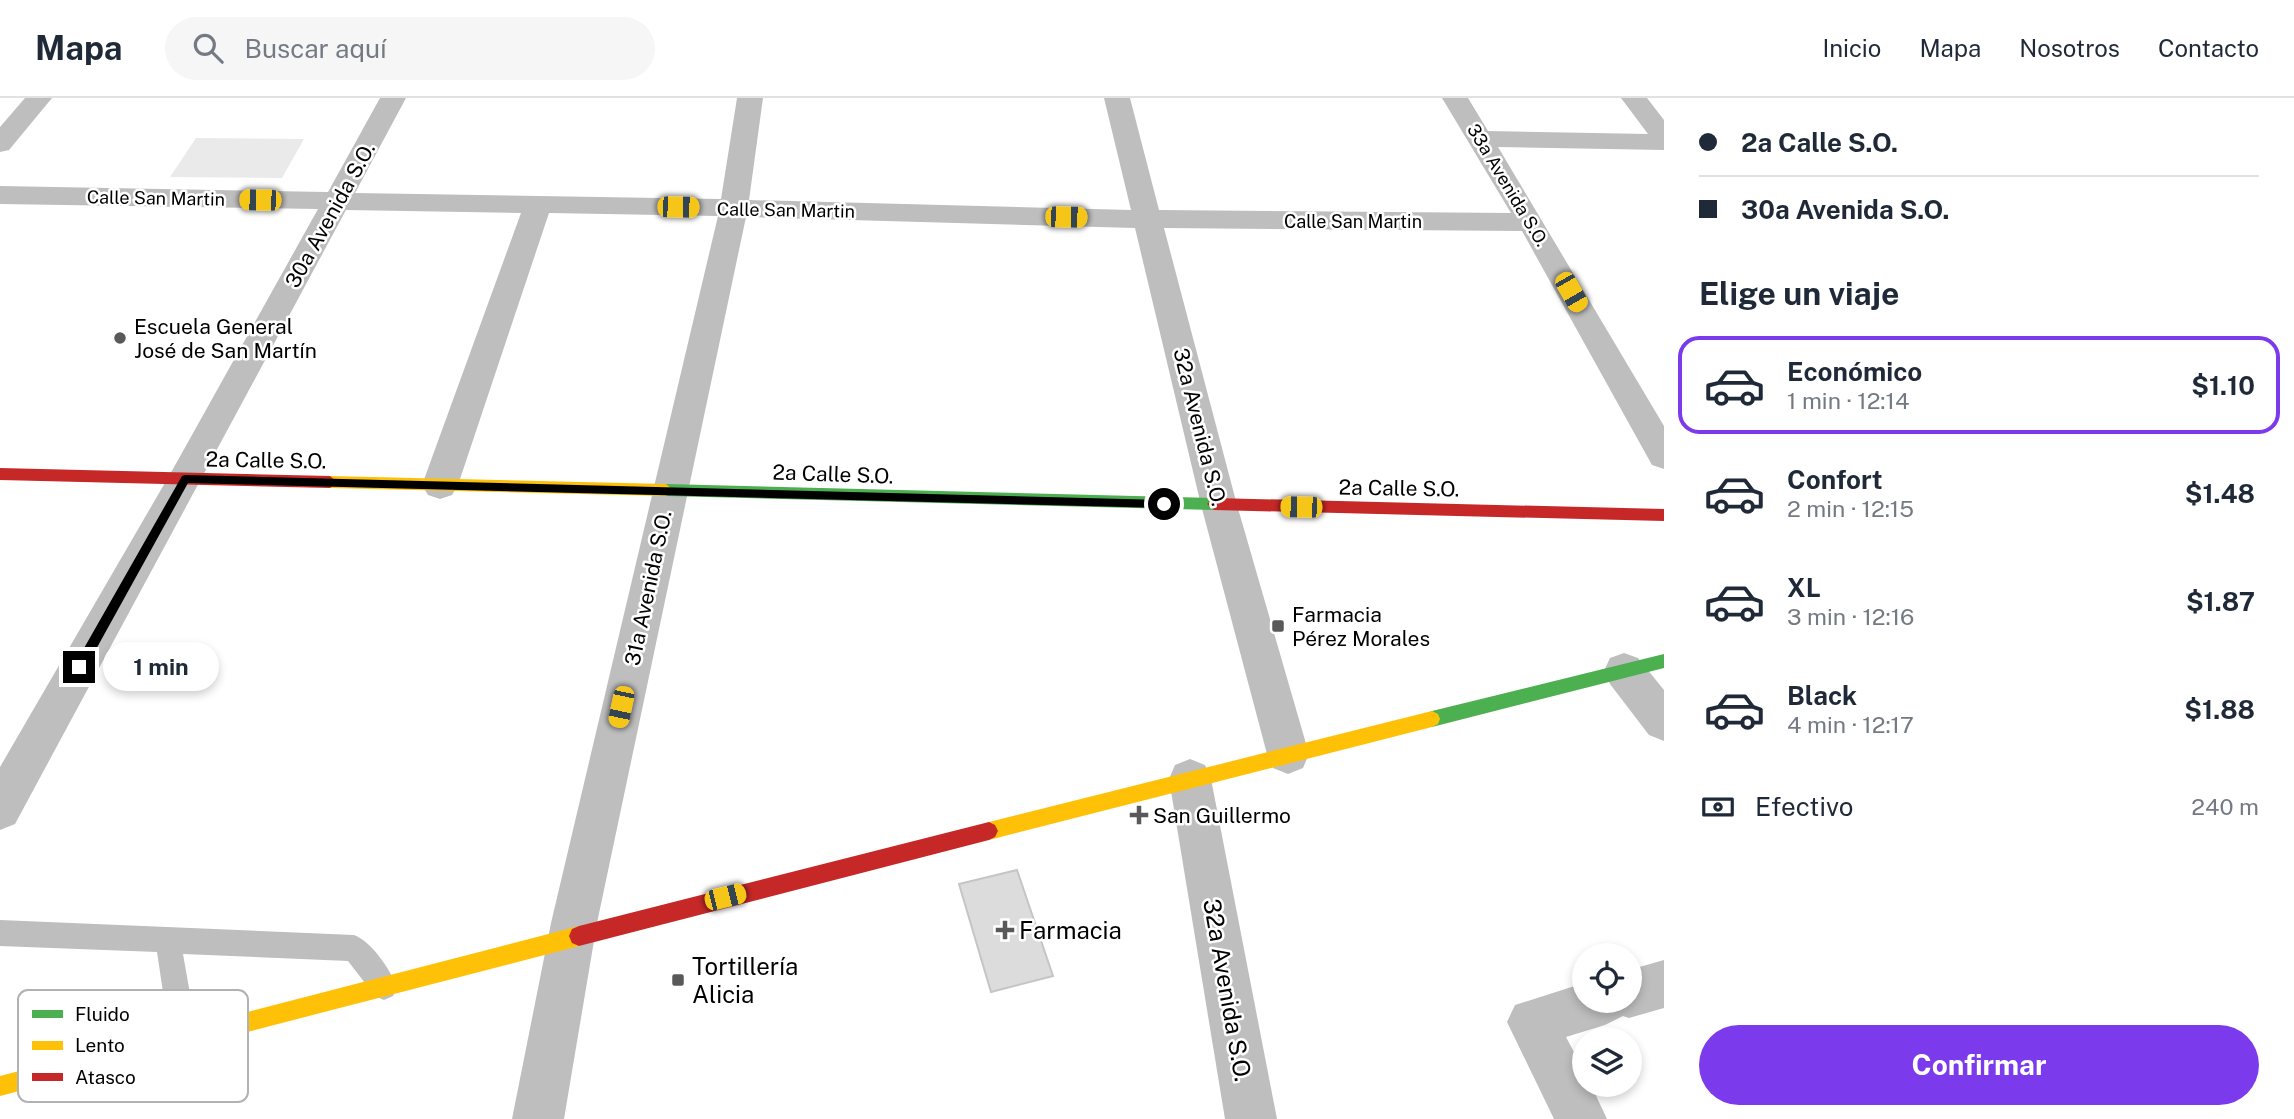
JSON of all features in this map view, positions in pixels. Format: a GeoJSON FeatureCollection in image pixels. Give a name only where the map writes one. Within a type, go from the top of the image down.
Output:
{"type":"FeatureCollection","features":[{"type":"Feature","properties":{"kind":"street"},"geometry":{"type":"LineString","coordinates":[[0,144],[40,98]]}},
{"type":"Feature","properties":{"kind":"street","name":"30a Avenida S.O."},"geometry":{"type":"LineString","coordinates":[[0,809],[185,479],[393,98]]}},
{"type":"Feature","properties":{"kind":"street","name":"31a Avenida S.O."},"geometry":{"type":"LineString","coordinates":[[538,1119],[570,939],[734,208],[750,98]]}},
{"type":"Feature","properties":{"kind":"street","name":"32a Avenida S.O."},"geometry":{"type":"LineString","coordinates":[[1117,98],[1219,505],[1288,754]]}},
{"type":"Feature","properties":{"kind":"street","name":"33a Avenida S.O."},"geometry":{"type":"LineString","coordinates":[[1455,98],[1531,222],[1664,456]]}},
{"type":"Feature","properties":{"kind":"street"},"geometry":{"type":"LineString","coordinates":[[1634,98],[1664,139]]}},
{"type":"Feature","properties":{"kind":"street"},"geometry":{"type":"LineString","coordinates":[[1480,139],[1664,139]]}},
{"type":"Feature","properties":{"kind":"street","name":"Calle San Martin"},"geometry":{"type":"LineString","coordinates":[[0,195],[734,208],[1149,219],[1531,222]]}},
{"type":"Feature","properties":{"kind":"street"},"geometry":{"type":"LineString","coordinates":[[440,485],[538,205]]}},
{"type":"Feature","properties":{"kind":"street","name":"2a Calle S.O."},"geometry":{"type":"LineString","coordinates":[[0,474],[1664,515]]}},
{"type":"Feature","properties":{"kind":"street"},"geometry":{"type":"LineString","coordinates":[[248,1022],[673,910],[1664,661]]}},
{"type":"Feature","properties":{"kind":"street"},"geometry":{"type":"LineString","coordinates":[[1624,671],[1664,722]]}},
{"type":"Feature","properties":{"kind":"street","name":"32a Avenida S.O."},"geometry":{"type":"LineString","coordinates":[[1190,779],[1251,1119]]}},
{"type":"Feature","properties":{"kind":"street"},"geometry":{"type":"LineString","coordinates":[[1642,990],[1664,984]]}},
{"type":"Feature","properties":{"kind":"street"},"geometry":{"type":"LineString","coordinates":[[1572,1010],[1532,1022],[1581,1119]]}},
{"type":"Feature","properties":{"kind":"street"},"geometry":{"type":"LineString","coordinates":[[0,1086],[18,1081]]}},
{"type":"Feature","properties":{"kind":"lane"},"geometry":{"type":"LineString","coordinates":[[0,933],[354,948],[384,987]]}},
{"type":"Feature","properties":{"kind":"lane"},"geometry":{"type":"LineString","coordinates":[[168,939],[176,990]]}},
{"type":"Feature","properties":{"kind":"shaded area"},"geometry":{"type":"Polygon","coordinates":[[[196,138],[304,139],[282,178],[170,177],[196,138]]]}},
{"type":"Feature","properties":{"kind":"building","name":"Farmacia"},"geometry":{"type":"Polygon","coordinates":[[[1017,870],[1053,976],[991,992],[959,884],[1017,870]]]}},
{"type":"Feature","properties":{"kind":"traffic: fast"},"geometry":{"type":"LineString","coordinates":[[666,490],[1214,504]]}},
{"type":"Feature","properties":{"kind":"traffic: fast"},"geometry":{"type":"LineString","coordinates":[[1432,719],[1664,661]]}},
{"type":"Feature","properties":{"kind":"traffic: slow"},"geometry":{"type":"LineString","coordinates":[[330,482],[666,490]]}},
{"type":"Feature","properties":{"kind":"traffic: slow"},"geometry":{"type":"LineString","coordinates":[[989,831],[1432,719]]}},
{"type":"Feature","properties":{"kind":"traffic: slow"},"geometry":{"type":"LineString","coordinates":[[248,1022],[579,936]]}},
{"type":"Feature","properties":{"kind":"traffic: slow"},"geometry":{"type":"LineString","coordinates":[[0,1086],[18,1081]]}},
{"type":"Feature","properties":{"kind":"traffic: jam"},"geometry":{"type":"LineString","coordinates":[[0,474],[330,482]]}},
{"type":"Feature","properties":{"kind":"traffic: jam"},"geometry":{"type":"LineString","coordinates":[[1214,504],[1664,515]]}},
{"type":"Feature","properties":{"kind":"traffic: jam"},"geometry":{"type":"LineString","coordinates":[[579,936],[989,831]]}},
{"type":"Feature","properties":{"kind":"place","name":"Escuela General José de San Martín"},"geometry":{"type":"Point","coordinates":[120,338]}},
{"type":"Feature","properties":{"kind":"place","name":"Farmacia Pérez Morales"},"geometry":{"type":"Point","coordinates":[1278,626]}},
{"type":"Feature","properties":{"kind":"place","name":"San Guillermo"},"geometry":{"type":"Point","coordinates":[1139,815]}},
{"type":"Feature","properties":{"kind":"place","name":"Farmacia"},"geometry":{"type":"Point","coordinates":[1005,930]}},
{"type":"Feature","properties":{"kind":"place","name":"Tortillería Alicia"},"geometry":{"type":"Point","coordinates":[678,980]}},
{"type":"Feature","properties":{"kind":"route"},"geometry":{"type":"LineString","coordinates":[[79,667],[185,479],[1164,504]]}}]}
